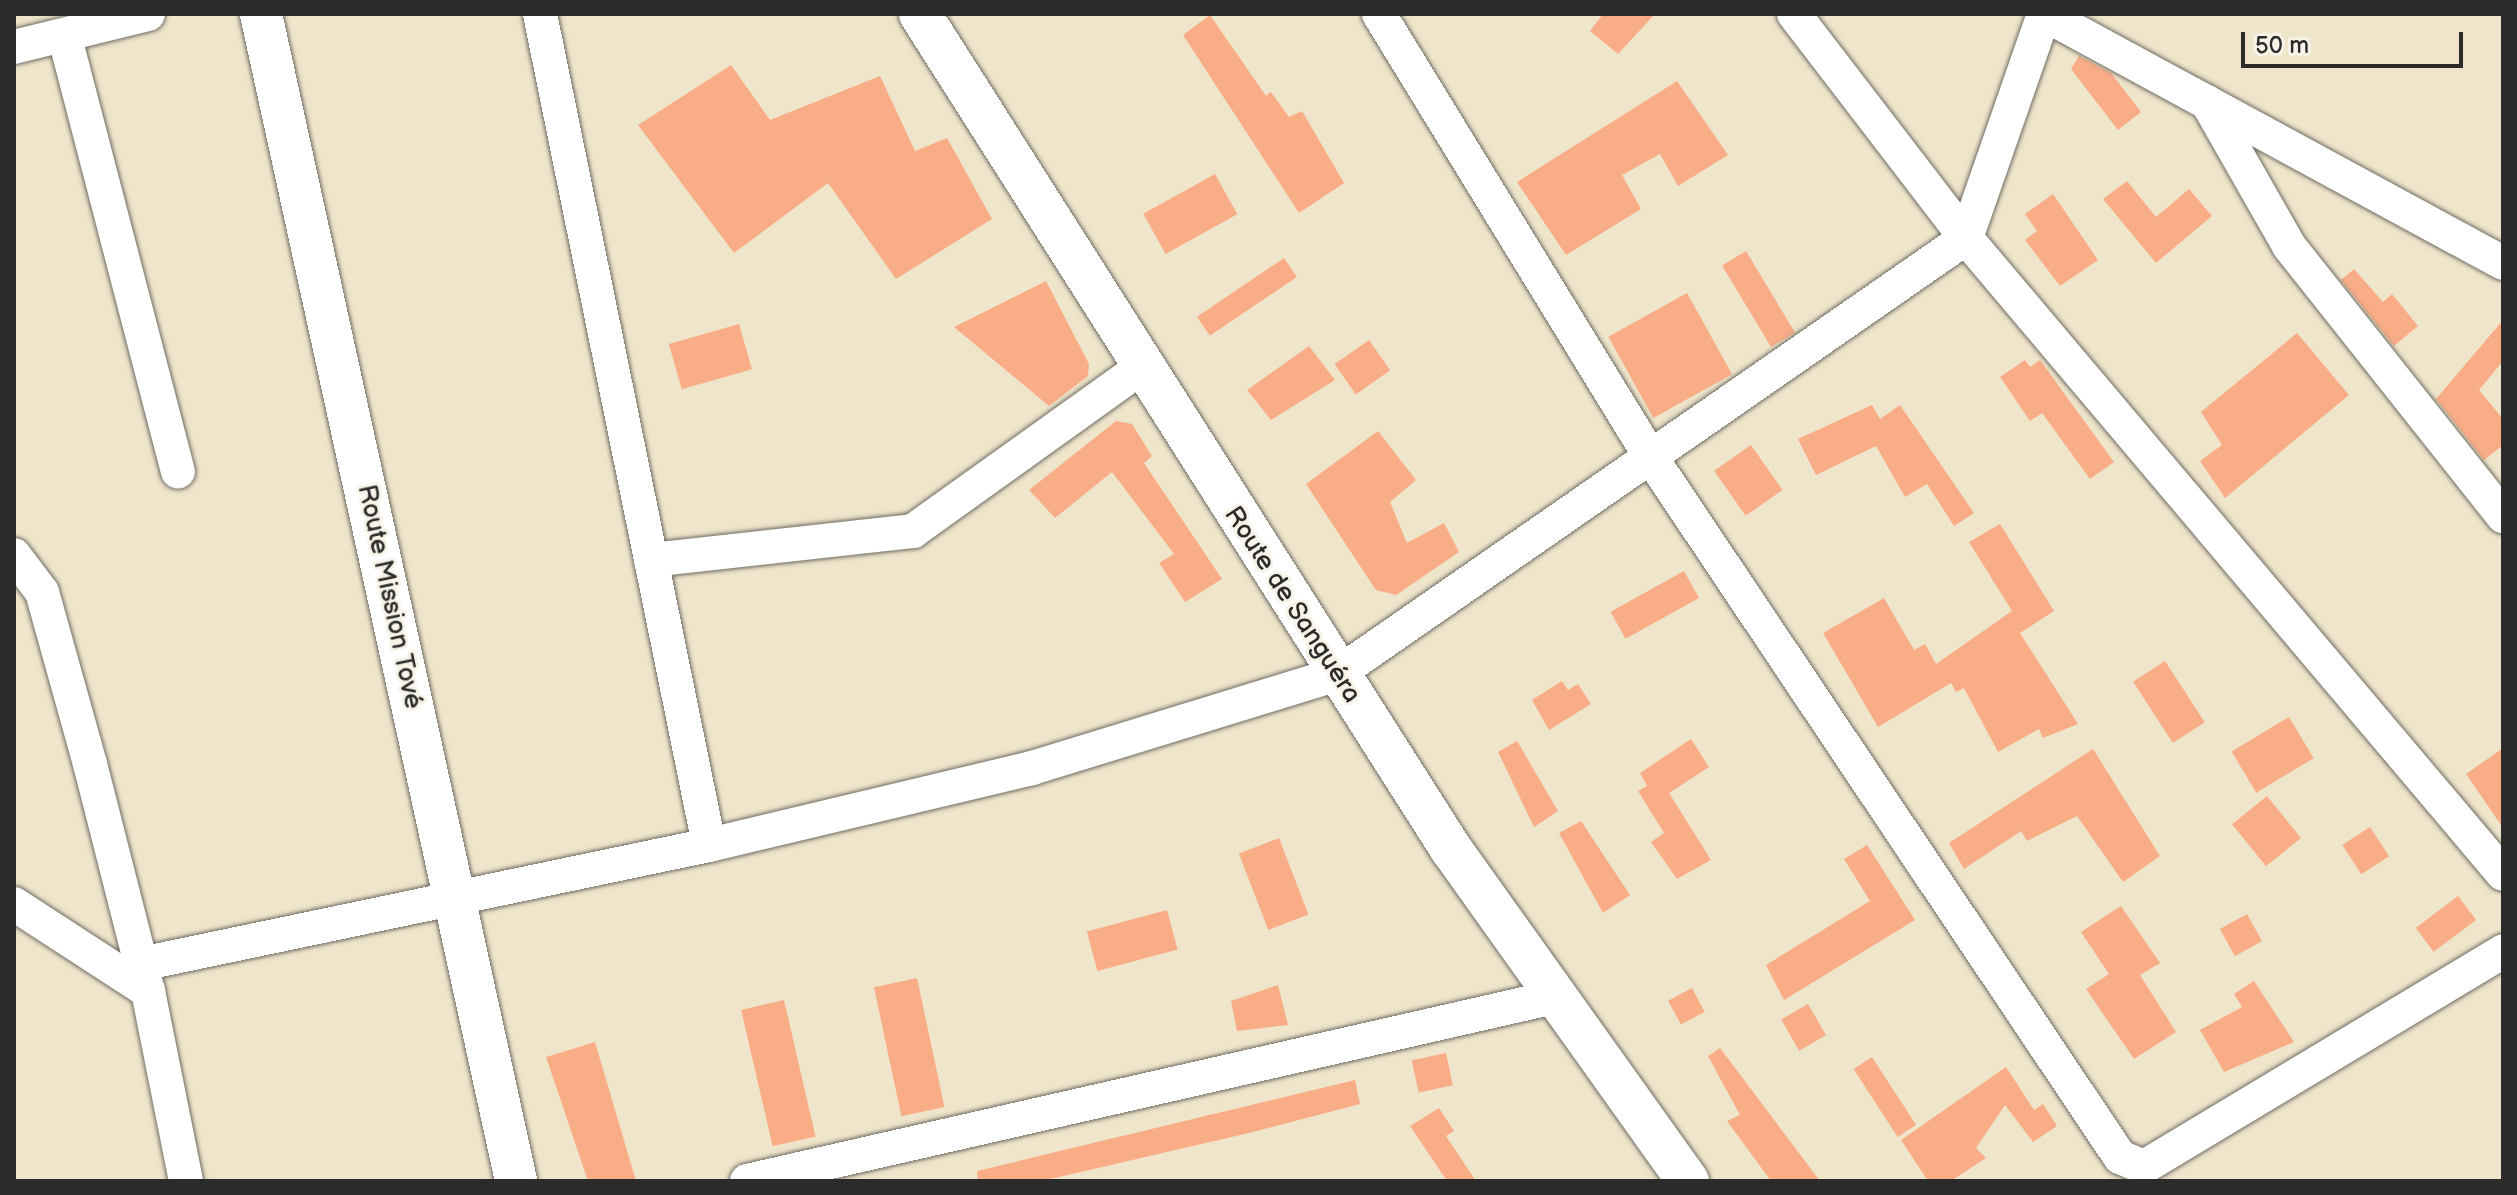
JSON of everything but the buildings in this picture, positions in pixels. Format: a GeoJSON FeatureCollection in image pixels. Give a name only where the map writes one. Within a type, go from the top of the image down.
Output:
{"type":"FeatureCollection","features":[{"type":"Feature","properties":{"kind":"street"},"geometry":{"type":"LineString","coordinates":[[14,47],[65,38],[148,14]]}},
{"type":"Feature","properties":{"kind":"street","name":"Route Mission Tové"},"geometry":{"type":"LineString","coordinates":[[261,14],[516,1181]]}},
{"type":"Feature","properties":{"kind":"street"},"geometry":{"type":"LineString","coordinates":[[540,14],[709,845]]}},
{"type":"Feature","properties":{"kind":"street","name":"Route de Sanguéra"},"geometry":{"type":"LineString","coordinates":[[920,14],[1139,369],[1337,674],[1554,997],[1688,1181]]}},
{"type":"Feature","properties":{"kind":"street"},"geometry":{"type":"LineString","coordinates":[[1379,14],[1650,456],[2133,1166],[2144,1167],[2503,951]]}},
{"type":"Feature","properties":{"kind":"street"},"geometry":{"type":"LineString","coordinates":[[1794,14],[1966,238],[2503,874]]}},
{"type":"Feature","properties":{"kind":"street"},"geometry":{"type":"LineString","coordinates":[[14,904],[145,978],[455,899],[709,845],[1126,744],[1337,674],[1966,238],[2044,14],[2503,263]]}},
{"type":"Feature","properties":{"kind":"street"},"geometry":{"type":"LineString","coordinates":[[65,38],[178,472]]}},
{"type":"Feature","properties":{"kind":"street"},"geometry":{"type":"LineString","coordinates":[[2207,102],[2289,246],[2503,516]]}},
{"type":"Feature","properties":{"kind":"street"},"geometry":{"type":"LineString","coordinates":[[651,560],[913,531],[1139,369]]}},
{"type":"Feature","properties":{"kind":"street"},"geometry":{"type":"LineString","coordinates":[[14,555],[42,592],[145,978],[186,1181]]}},
{"type":"Feature","properties":{"kind":"street"},"geometry":{"type":"LineString","coordinates":[[747,1181],[1554,997]]}}]}
